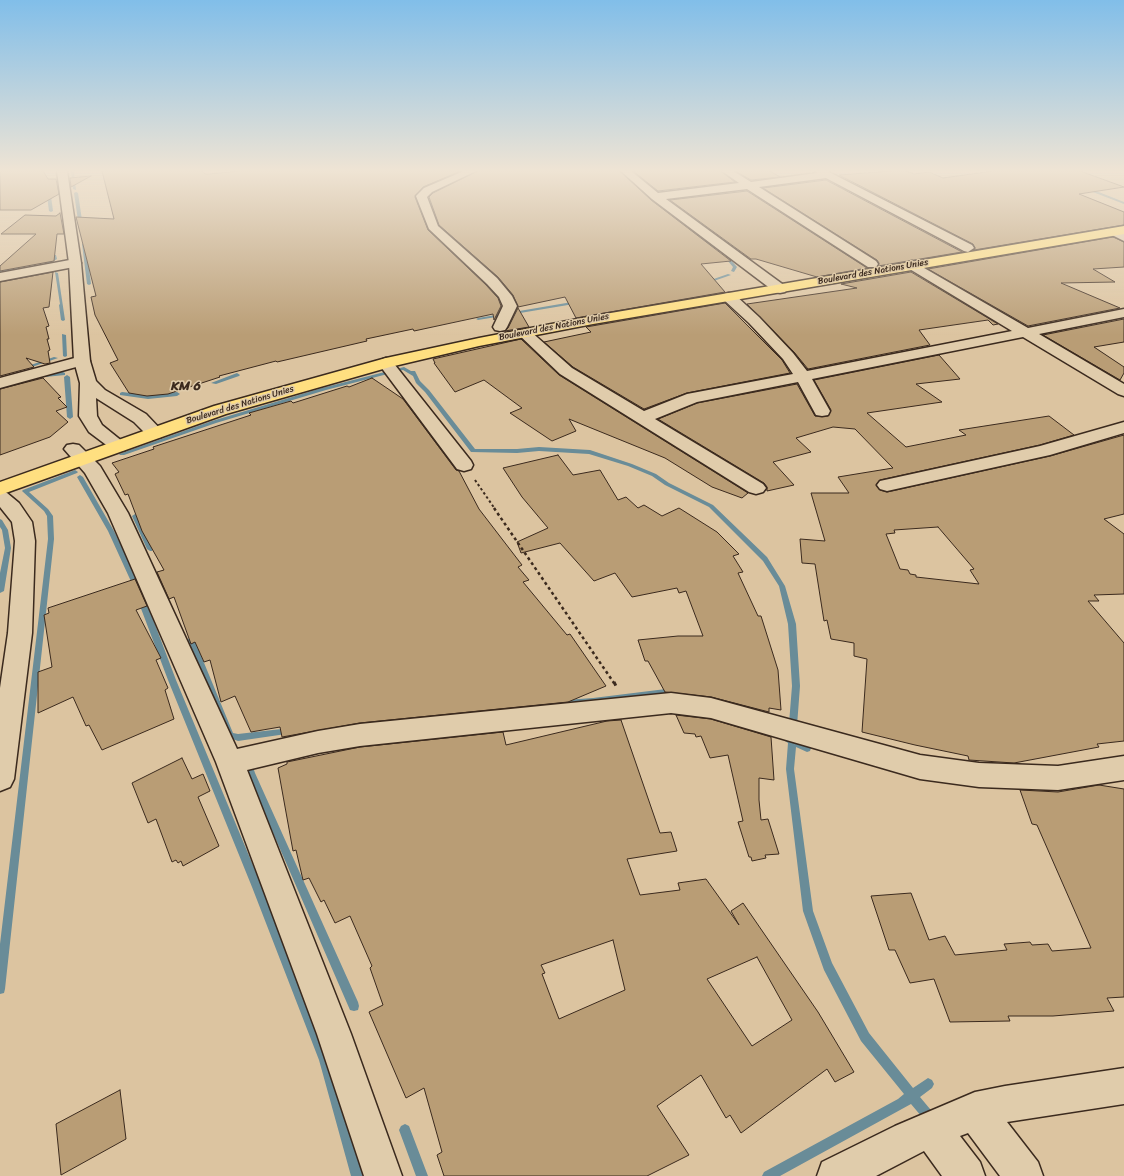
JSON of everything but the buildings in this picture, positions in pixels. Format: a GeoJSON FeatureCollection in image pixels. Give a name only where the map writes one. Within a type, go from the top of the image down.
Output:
{"type":"FeatureCollection","features":[{"type":"Feature","properties":{"kind":"main road","name":"Boulevard des Nations Unies"},"geometry":{"type":"LineString","coordinates":[[150,428],[206,402],[329,367],[500,327],[912,265],[1121,230]]}},
{"type":"Feature","properties":{"kind":"main road","name":"Boulevard des Nations Unies"},"geometry":{"type":"LineString","coordinates":[[0,489],[78,454],[150,428],[386,363],[524,332],[729,297],[774,285],[872,264],[968,248],[1121,230]]}},
{"type":"Feature","properties":{"kind":"main road","name":"Boulevard des Nations Unies"},"geometry":{"type":"LineString","coordinates":[[0,476],[78,454]]}},
{"type":"Feature","properties":{"kind":"street"},"geometry":{"type":"LineString","coordinates":[[70,226],[75,264],[82,361],[88,383],[88,416],[95,428],[112,441]]}},
{"type":"Feature","properties":{"kind":"street"},"geometry":{"type":"LineString","coordinates":[[433,226],[492,280],[505,296],[510,306],[500,327]]}},
{"type":"Feature","properties":{"kind":"street"},"geometry":{"type":"LineString","coordinates":[[695,226],[774,285]]}},
{"type":"Feature","properties":{"kind":"street"},"geometry":{"type":"LineString","coordinates":[[814,226],[872,264]]}},
{"type":"Feature","properties":{"kind":"street"},"geometry":{"type":"LineString","coordinates":[[926,226],[968,248]]}},
{"type":"Feature","properties":{"kind":"street"},"geometry":{"type":"LineString","coordinates":[[0,277],[75,264]]}},
{"type":"Feature","properties":{"kind":"street"},"geometry":{"type":"LineString","coordinates":[[912,265],[1024,333],[1124,391]]}},
{"type":"Feature","properties":{"kind":"street"},"geometry":{"type":"LineString","coordinates":[[729,297],[754,320],[788,356],[822,411]]}},
{"type":"Feature","properties":{"kind":"street"},"geometry":{"type":"LineString","coordinates":[[642,418],[693,398],[750,386],[803,378],[1124,313]]}},
{"type":"Feature","properties":{"kind":"street"},"geometry":{"type":"LineString","coordinates":[[524,332],[566,371],[756,488]]}},
{"type":"Feature","properties":{"kind":"street"},"geometry":{"type":"LineString","coordinates":[[0,383],[82,361]]}},
{"type":"Feature","properties":{"kind":"street"},"geometry":{"type":"LineString","coordinates":[[386,363],[464,465]]}},
{"type":"Feature","properties":{"kind":"street"},"geometry":{"type":"LineString","coordinates":[[88,383],[99,393],[150,428]]}},
{"type":"Feature","properties":{"kind":"street"},"geometry":{"type":"LineString","coordinates":[[887,485],[1044,452],[1124,427]]}},
{"type":"Feature","properties":{"kind":"street"},"geometry":{"type":"LineString","coordinates":[[78,454],[93,470],[118,513],[230,762],[334,1034],[383,1176]]}},
{"type":"Feature","properties":{"kind":"street"},"geometry":{"type":"LineString","coordinates":[[0,497],[12,507],[22,522],[25,541],[20,634],[0,779]]}},
{"type":"Feature","properties":{"kind":"street"},"geometry":{"type":"LineString","coordinates":[[230,762],[318,742],[360,735],[629,706],[671,703],[711,708],[920,767],[979,775],[1058,778],[1124,768]]}},
{"type":"Feature","properties":{"kind":"street"},"geometry":{"type":"LineString","coordinates":[[836,1176],[861,1162],[931,1129],[975,1111],[1005,1104],[1124,1086]]}},
{"type":"Feature","properties":{"kind":"street"},"geometry":{"type":"LineString","coordinates":[[975,1111],[1024,1176]]}},
{"type":"Feature","properties":{"kind":"street"},"geometry":{"type":"LineString","coordinates":[[931,1129],[966,1176]]}},
{"type":"Feature","properties":{"kind":"path"},"geometry":{"type":"LineString","coordinates":[[464,465],[485,492],[629,706]]}},
{"type":"Feature","properties":{"kind":"waterway"},"geometry":{"type":"LineString","coordinates":[[690,229],[714,248]]}},
{"type":"Feature","properties":{"kind":"waterway"},"geometry":{"type":"LineString","coordinates":[[84,244],[89,284]]}},
{"type":"Feature","properties":{"kind":"waterway"},"geometry":{"type":"LineString","coordinates":[[0,272],[45,265],[55,259],[55,256]]}},
{"type":"Feature","properties":{"kind":"waterway"},"geometry":{"type":"LineString","coordinates":[[729,260],[735,267],[733,271]]}},
{"type":"Feature","properties":{"kind":"waterway"},"geometry":{"type":"LineString","coordinates":[[56,273],[61,303]]}},
{"type":"Feature","properties":{"kind":"waterway"},"geometry":{"type":"LineString","coordinates":[[707,282],[729,275]]}},
{"type":"Feature","properties":{"kind":"waterway"},"geometry":{"type":"LineString","coordinates":[[90,290],[91,294]]}},
{"type":"Feature","properties":{"kind":"waterway"},"geometry":{"type":"LineString","coordinates":[[478,319],[578,302]]}},
{"type":"Feature","properties":{"kind":"waterway"},"geometry":{"type":"LineString","coordinates":[[61,305],[63,320]]}},
{"type":"Feature","properties":{"kind":"waterway"},"geometry":{"type":"LineString","coordinates":[[64,335],[65,356]]}},
{"type":"Feature","properties":{"kind":"waterway"},"geometry":{"type":"LineString","coordinates":[[24,368],[56,358]]}},
{"type":"Feature","properties":{"kind":"waterway"},"geometry":{"type":"LineString","coordinates":[[122,454],[214,422],[324,389],[404,368],[413,375]]}},
{"type":"Feature","properties":{"kind":"waterway"},"geometry":{"type":"LineString","coordinates":[[413,372],[418,382],[427,391],[473,451],[517,451],[539,449],[590,452],[630,465],[654,475],[667,484],[711,506],[765,559],[782,586],[792,624],[796,686],[792,741]]}},
{"type":"Feature","properties":{"kind":"waterway"},"geometry":{"type":"LineString","coordinates":[[45,375],[63,374]]}},
{"type":"Feature","properties":{"kind":"waterway"},"geometry":{"type":"LineString","coordinates":[[214,383],[237,375]]}},
{"type":"Feature","properties":{"kind":"waterway"},"geometry":{"type":"LineString","coordinates":[[67,377],[70,417]]}},
{"type":"Feature","properties":{"kind":"waterway"},"geometry":{"type":"LineString","coordinates":[[122,394],[148,397],[177,394]]}},
{"type":"Feature","properties":{"kind":"waterway"},"geometry":{"type":"LineString","coordinates":[[0,989],[51,539],[50,516],[46,510],[25,491],[75,472]]}},
{"type":"Feature","properties":{"kind":"waterway"},"geometry":{"type":"LineString","coordinates":[[80,477],[111,531],[138,588]]}},
{"type":"Feature","properties":{"kind":"waterway"},"geometry":{"type":"LineString","coordinates":[[135,516],[150,549]]}},
{"type":"Feature","properties":{"kind":"waterway"},"geometry":{"type":"LineString","coordinates":[[0,521],[5,530],[8,548],[0,591]]}},
{"type":"Feature","properties":{"kind":"waterway"},"geometry":{"type":"LineString","coordinates":[[141,598],[172,680],[257,887],[325,1060],[357,1176]]}},
{"type":"Feature","properties":{"kind":"waterway"},"geometry":{"type":"LineString","coordinates":[[191,641],[230,735],[238,738],[290,731]]}},
{"type":"Feature","properties":{"kind":"waterway"},"geometry":{"type":"LineString","coordinates":[[537,705],[593,701],[674,691]]}},
{"type":"Feature","properties":{"kind":"waterway"},"geometry":{"type":"LineString","coordinates":[[698,695],[717,698],[756,710]]}},
{"type":"Feature","properties":{"kind":"waterway"},"geometry":{"type":"LineString","coordinates":[[788,739],[792,741]]}},
{"type":"Feature","properties":{"kind":"waterway"},"geometry":{"type":"LineString","coordinates":[[792,741],[807,748]]}},
{"type":"Feature","properties":{"kind":"waterway"},"geometry":{"type":"LineString","coordinates":[[792,741],[790,769],[808,911],[828,966],[865,1037],[912,1096]]}},
{"type":"Feature","properties":{"kind":"waterway"},"geometry":{"type":"LineString","coordinates":[[251,773],[354,1006]]}},
{"type":"Feature","properties":{"kind":"waterway"},"geometry":{"type":"LineString","coordinates":[[912,1096],[928,1084]]}},
{"type":"Feature","properties":{"kind":"waterway"},"geometry":{"type":"LineString","coordinates":[[768,1176],[902,1103],[912,1096]]}},
{"type":"Feature","properties":{"kind":"waterway"},"geometry":{"type":"LineString","coordinates":[[912,1096],[931,1119]]}},
{"type":"Feature","properties":{"kind":"waterway"},"geometry":{"type":"LineString","coordinates":[[405,1130],[422,1176]]}},
{"type":"Feature","properties":{"kind":"district","name":"KM 6"},"geometry":{"type":"Point","coordinates":[186,387]}}]}
